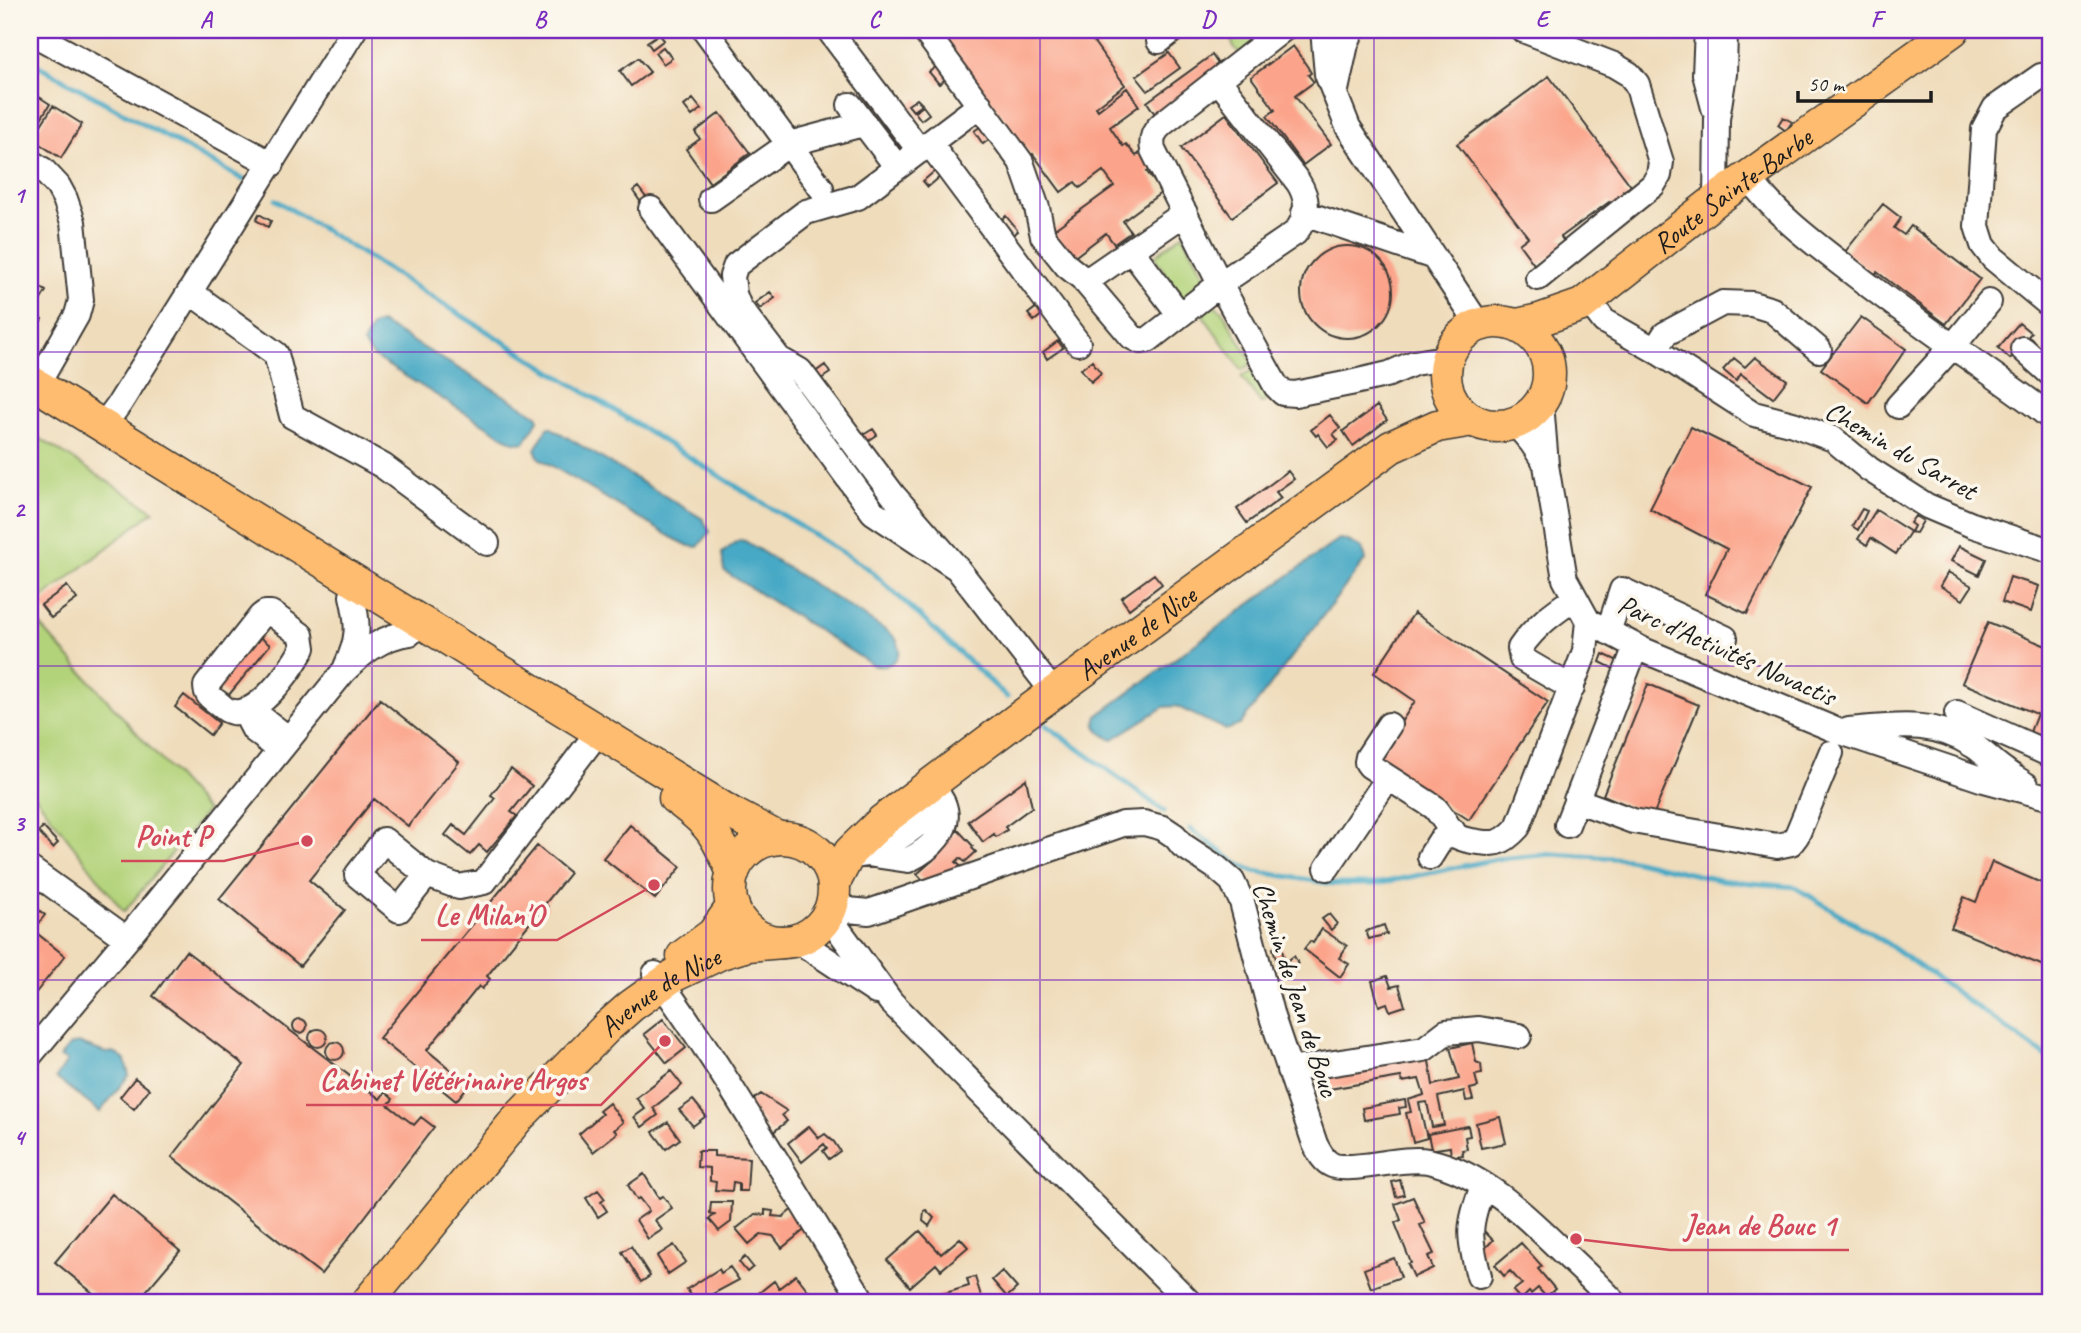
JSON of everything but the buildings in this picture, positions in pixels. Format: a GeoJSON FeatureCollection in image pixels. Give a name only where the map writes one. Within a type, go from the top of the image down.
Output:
{"type":"FeatureCollection","features":[{"type":"Feature","properties":{"kind":"main road","name":"Route Sainte-Barbe"},"geometry":{"type":"LineString","coordinates":[[1517,325],[1539,320],[1585,302],[1716,200],[1952,30]]}},
{"type":"Feature","properties":{"kind":"main road","name":"Route Sainte-Barbe"},"geometry":{"type":"LineString","coordinates":[[1545,390],[1561,343],[1585,302]]}},
{"type":"Feature","properties":{"kind":"main road"},"geometry":{"type":"LineString","coordinates":[[1497,321],[1517,325],[1531,334],[1548,361],[1545,390],[1526,419],[1515,423],[1489,425],[1473,420],[1454,403],[1445,369],[1453,344],[1464,332],[1478,324],[1497,321]]}},
{"type":"Feature","properties":{"kind":"main road","name":"Avenue de Nice"},"geometry":{"type":"LineString","coordinates":[[1391,447],[1426,408],[1445,369]]}},
{"type":"Feature","properties":{"kind":"main road"},"geometry":{"type":"LineString","coordinates":[[32,389],[103,426],[720,806],[821,854],[841,883],[815,930],[790,941],[762,938],[744,925],[733,905],[730,889],[733,873],[750,848],[763,841],[793,841]]}},
{"type":"Feature","properties":{"kind":"main road"},"geometry":{"type":"LineString","coordinates":[[32,389],[352,596],[701,816],[719,840],[733,873]]}},
{"type":"Feature","properties":{"kind":"main road","name":"Avenue de Nice"},"geometry":{"type":"LineString","coordinates":[[793,841],[839,838],[882,821],[935,790],[1036,706],[1391,447],[1437,426],[1473,420]]}},
{"type":"Feature","properties":{"kind":"main road","name":"Avenue de Nice"},"geometry":{"type":"LineString","coordinates":[[841,883],[850,852],[882,821]]}},
{"type":"Feature","properties":{"kind":"main road","name":"Avenue de Nice"},"geometry":{"type":"LineString","coordinates":[[352,1303],[506,1115],[615,1007],[658,978],[713,934],[733,905]]}},
{"type":"Feature","properties":{"kind":"main road","name":"Avenue de Nice"},"geometry":{"type":"LineString","coordinates":[[367,1303],[517,1119],[658,978],[748,945],[790,941]]}},
{"type":"Feature","properties":{"kind":"street"},"geometry":{"type":"LineString","coordinates":[[103,426],[272,164],[354,30]]}},
{"type":"Feature","properties":{"kind":"street"},"geometry":{"type":"LineString","coordinates":[[705,30],[821,188]]}},
{"type":"Feature","properties":{"kind":"street"},"geometry":{"type":"LineString","coordinates":[[829,30],[1078,343]]}},
{"type":"Feature","properties":{"kind":"street"},"geometry":{"type":"LineString","coordinates":[[924,30],[1021,162],[1037,208],[1043,236],[1067,266],[1136,340],[1140,341],[1148,340],[1220,284],[1295,233],[1304,213],[1307,199],[1298,182],[1219,80]]}},
{"type":"Feature","properties":{"kind":"street"},"geometry":{"type":"LineString","coordinates":[[1282,30],[1161,124],[1153,136],[1153,150],[1220,284],[1276,386],[1283,393],[1295,394],[1390,374],[1414,363],[1445,369]]}},
{"type":"Feature","properties":{"kind":"street"},"geometry":{"type":"LineString","coordinates":[[1323,30],[1327,74],[1348,127],[1478,324]]}},
{"type":"Feature","properties":{"kind":"street"},"geometry":{"type":"LineString","coordinates":[[1335,97],[1346,44],[1352,30]]}},
{"type":"Feature","properties":{"kind":"street"},"geometry":{"type":"LineString","coordinates":[[1522,30],[1614,65],[1629,74],[1637,84],[1661,162],[1659,175],[1653,185],[1538,278]]}},
{"type":"Feature","properties":{"kind":"street"},"geometry":{"type":"LineString","coordinates":[[1706,30],[1706,75],[1717,119]]}},
{"type":"Feature","properties":{"kind":"street"},"geometry":{"type":"LineString","coordinates":[[1716,200],[1717,119],[1724,74],[1725,30]]}},
{"type":"Feature","properties":{"kind":"street"},"geometry":{"type":"LineString","coordinates":[[30,32],[272,164]]}},
{"type":"Feature","properties":{"kind":"street"},"geometry":{"type":"LineString","coordinates":[[2051,75],[2041,76],[1995,108],[1984,129],[1977,226],[1983,245],[1993,258],[2051,306]]}},
{"type":"Feature","properties":{"kind":"street"},"geometry":{"type":"LineString","coordinates":[[980,105],[858,197],[806,212],[736,265],[732,276],[739,307],[779,359],[800,371],[892,495],[957,568],[1019,649],[1036,706]]}},
{"type":"Feature","properties":{"kind":"street"},"geometry":{"type":"LineString","coordinates":[[711,200],[789,144],[857,114],[897,167]]}},
{"type":"Feature","properties":{"kind":"street"},"geometry":{"type":"LineString","coordinates":[[30,162],[43,170],[65,198],[73,222],[81,300],[78,315],[32,389]]}},
{"type":"Feature","properties":{"kind":"street"},"geometry":{"type":"LineString","coordinates":[[1748,177],[1773,207],[1808,239],[1887,300],[2051,418]]}},
{"type":"Feature","properties":{"kind":"street"},"geometry":{"type":"LineString","coordinates":[[651,209],[873,512],[957,568]]}},
{"type":"Feature","properties":{"kind":"street"},"geometry":{"type":"LineString","coordinates":[[1084,282],[1185,213]]}},
{"type":"Feature","properties":{"kind":"street"},"geometry":{"type":"LineString","coordinates":[[1304,213],[1434,257]]}},
{"type":"Feature","properties":{"kind":"street"},"geometry":{"type":"LineString","coordinates":[[1131,250],[1181,314]]}},
{"type":"Feature","properties":{"kind":"street"},"geometry":{"type":"LineString","coordinates":[[190,292],[276,354],[292,416],[383,466],[487,543]]}},
{"type":"Feature","properties":{"kind":"street","name":"Chemin du Sarret"},"geometry":{"type":"LineString","coordinates":[[1585,302],[1604,321],[1655,350],[1754,414],[1793,424],[1833,439],[1869,469],[1927,506],[1972,525],[2051,551]]}},
{"type":"Feature","properties":{"kind":"street"},"geometry":{"type":"LineString","coordinates":[[1898,406],[1989,302]]}},
{"type":"Feature","properties":{"kind":"street"},"geometry":{"type":"LineString","coordinates":[[1655,350],[1665,334],[1723,303],[1752,304],[1772,310],[1819,350]]}},
{"type":"Feature","properties":{"kind":"street"},"geometry":{"type":"LineString","coordinates":[[2023,349],[2048,371],[2025,397]]}},
{"type":"Feature","properties":{"kind":"street","name":"Parc d'Activités Novactis"},"geometry":{"type":"LineString","coordinates":[[1545,390],[1546,465],[1566,579],[1576,598],[1598,626],[1835,742],[2046,796]]}},
{"type":"Feature","properties":{"kind":"street","name":"Parc d'Activités Novactis"},"geometry":{"type":"LineString","coordinates":[[1515,423],[1546,465]]}},
{"type":"Feature","properties":{"kind":"street"},"geometry":{"type":"LineString","coordinates":[[1389,725],[1368,757],[1370,766],[1434,807],[1461,839],[1490,844],[1500,842],[1518,827],[1585,651],[1622,590],[1725,638]]}},
{"type":"Feature","properties":{"kind":"street"},"geometry":{"type":"LineString","coordinates":[[344,671],[357,638],[357,615],[352,596]]}},
{"type":"Feature","properties":{"kind":"street"},"geometry":{"type":"LineString","coordinates":[[1572,688],[1522,659],[1520,648],[1546,617],[1576,598]]}},
{"type":"Feature","properties":{"kind":"street"},"geometry":{"type":"LineString","coordinates":[[265,613],[271,613],[301,635],[303,648],[269,695],[244,711],[227,710],[208,696],[206,686],[257,621],[265,613]]}},
{"type":"Feature","properties":{"kind":"street"},"geometry":{"type":"LineString","coordinates":[[30,1055],[344,671],[359,656],[377,644],[391,637],[410,633]]}},
{"type":"Feature","properties":{"kind":"street"},"geometry":{"type":"LineString","coordinates":[[1567,825],[1636,646]]}},
{"type":"Feature","properties":{"kind":"street"},"geometry":{"type":"LineString","coordinates":[[244,711],[254,730],[285,744]]}},
{"type":"Feature","properties":{"kind":"street"},"geometry":{"type":"LineString","coordinates":[[1957,713],[2051,755]]}},
{"type":"Feature","properties":{"kind":"street","name":"Parc d'Activités Novactis"},"geometry":{"type":"LineString","coordinates":[[1835,742],[1897,726],[1931,727],[1975,747],[2003,770],[2046,796]]}},
{"type":"Feature","properties":{"kind":"street"},"geometry":{"type":"LineString","coordinates":[[1576,800],[1633,821],[1777,846],[1791,843],[1797,835],[1835,742]]}},
{"type":"Feature","properties":{"kind":"street"},"geometry":{"type":"LineString","coordinates":[[427,875],[459,887],[484,882],[589,744]]}},
{"type":"Feature","properties":{"kind":"street"},"geometry":{"type":"LineString","coordinates":[[1328,868],[1388,778]]}},
{"type":"Feature","properties":{"kind":"street"},"geometry":{"type":"LineString","coordinates":[[891,1002],[841,883],[908,860],[938,838],[946,819],[944,805],[935,790]]}},
{"type":"Feature","properties":{"kind":"street","name":"Chemin de Jean de Bouc"},"geometry":{"type":"LineString","coordinates":[[841,883],[848,910],[869,912],[1123,824],[1144,823],[1163,828],[1232,881],[1242,902],[1289,1070],[1315,1144],[1323,1158],[1333,1166],[1349,1167],[1404,1160],[1427,1161],[1456,1171],[1519,1209],[1615,1303]]}},
{"type":"Feature","properties":{"kind":"street"},"geometry":{"type":"LineString","coordinates":[[1430,857],[1440,841],[1453,831]]}},
{"type":"Feature","properties":{"kind":"street"},"geometry":{"type":"LineString","coordinates":[[30,869],[127,939]]}},
{"type":"Feature","properties":{"kind":"street"},"geometry":{"type":"LineString","coordinates":[[790,941],[891,1002],[1190,1303]]}},
{"type":"Feature","properties":{"kind":"street"},"geometry":{"type":"LineString","coordinates":[[658,978],[727,1079],[864,1303]]}},
{"type":"Feature","properties":{"kind":"street"},"geometry":{"type":"LineString","coordinates":[[1289,1070],[1424,1049],[1446,1032],[1479,1029],[1519,1036]]}},
{"type":"Feature","properties":{"kind":"street"},"geometry":{"type":"LineString","coordinates":[[1479,1276],[1470,1245],[1470,1232],[1474,1209],[1483,1186]]}},
{"type":"Feature","properties":{"kind":"green space"},"geometry":{"type":"Polygon","coordinates":[[[1228,30],[1272,30],[1241,54],[1234,48],[1228,30]]]}},
{"type":"Feature","properties":{"kind":"green space"},"geometry":{"type":"Polygon","coordinates":[[[1183,234],[1208,282],[1183,298],[1156,260],[1156,255],[1183,234]]]}},
{"type":"Feature","properties":{"kind":"green space"},"geometry":{"type":"Polygon","coordinates":[[[1214,305],[1222,311],[1253,363],[1242,370],[1202,314],[1214,305]]]}},
{"type":"Feature","properties":{"kind":"green space"},"geometry":{"type":"Polygon","coordinates":[[[1256,369],[1269,396],[1261,403],[1241,376],[1256,369]]]}},
{"type":"Feature","properties":{"kind":"green space"},"geometry":{"type":"Polygon","coordinates":[[[30,432],[154,511],[30,608],[30,432]]]}},
{"type":"Feature","properties":{"kind":"green space"},"geometry":{"type":"Polygon","coordinates":[[[30,614],[207,811],[124,912],[30,789],[30,614]]]}},
{"type":"Feature","properties":{"kind":"water"},"geometry":{"type":"Polygon","coordinates":[[[380,323],[537,415],[539,419],[524,443],[513,442],[374,357],[363,344],[372,326],[380,323]]]}},
{"type":"Feature","properties":{"kind":"water"},"geometry":{"type":"Polygon","coordinates":[[[550,427],[703,519],[710,532],[698,547],[689,546],[539,458],[535,449],[550,427]]]}},
{"type":"Feature","properties":{"kind":"water"},"geometry":{"type":"Polygon","coordinates":[[[1339,539],[1362,548],[1366,559],[1240,725],[1226,730],[1176,706],[1164,707],[1113,739],[1099,731],[1097,716],[1339,539]]]}},
{"type":"Feature","properties":{"kind":"water"},"geometry":{"type":"Polygon","coordinates":[[[739,540],[745,541],[890,633],[899,647],[894,661],[884,666],[873,665],[724,571],[722,553],[739,540]]]}},
{"type":"Feature","properties":{"kind":"water"},"geometry":{"type":"Polygon","coordinates":[[[78,1043],[106,1053],[114,1052],[125,1060],[129,1075],[100,1112],[56,1078],[67,1061],[60,1057],[70,1045],[78,1043]]]}},
{"type":"Feature","properties":{"kind":"waterway"},"geometry":{"type":"LineString","coordinates":[[30,61],[244,180]]}},
{"type":"Feature","properties":{"kind":"waterway"},"geometry":{"type":"LineString","coordinates":[[276,200],[869,569],[1007,697]]}},
{"type":"Feature","properties":{"kind":"waterway"},"geometry":{"type":"LineString","coordinates":[[1046,725],[1164,811]]}},
{"type":"Feature","properties":{"kind":"waterway"},"geometry":{"type":"LineString","coordinates":[[1190,829],[1236,863],[1254,871],[1334,884],[1376,884],[1497,859],[1553,854],[1628,859],[1719,880],[1795,887],[1885,942],[2051,1060]]}},
{"type":"Feature","properties":{"kind":"place","name":"Point P"},"geometry":{"type":"Point","coordinates":[307,841]}},
{"type":"Feature","properties":{"kind":"place","name":"Le Milan'O"},"geometry":{"type":"Point","coordinates":[654,885]}},
{"type":"Feature","properties":{"kind":"place","name":"Cabinet Vétérinaire Argos"},"geometry":{"type":"Point","coordinates":[665,1041]}},
{"type":"Feature","properties":{"kind":"place","name":"Jean de Bouc 1"},"geometry":{"type":"Point","coordinates":[1576,1239]}}]}
